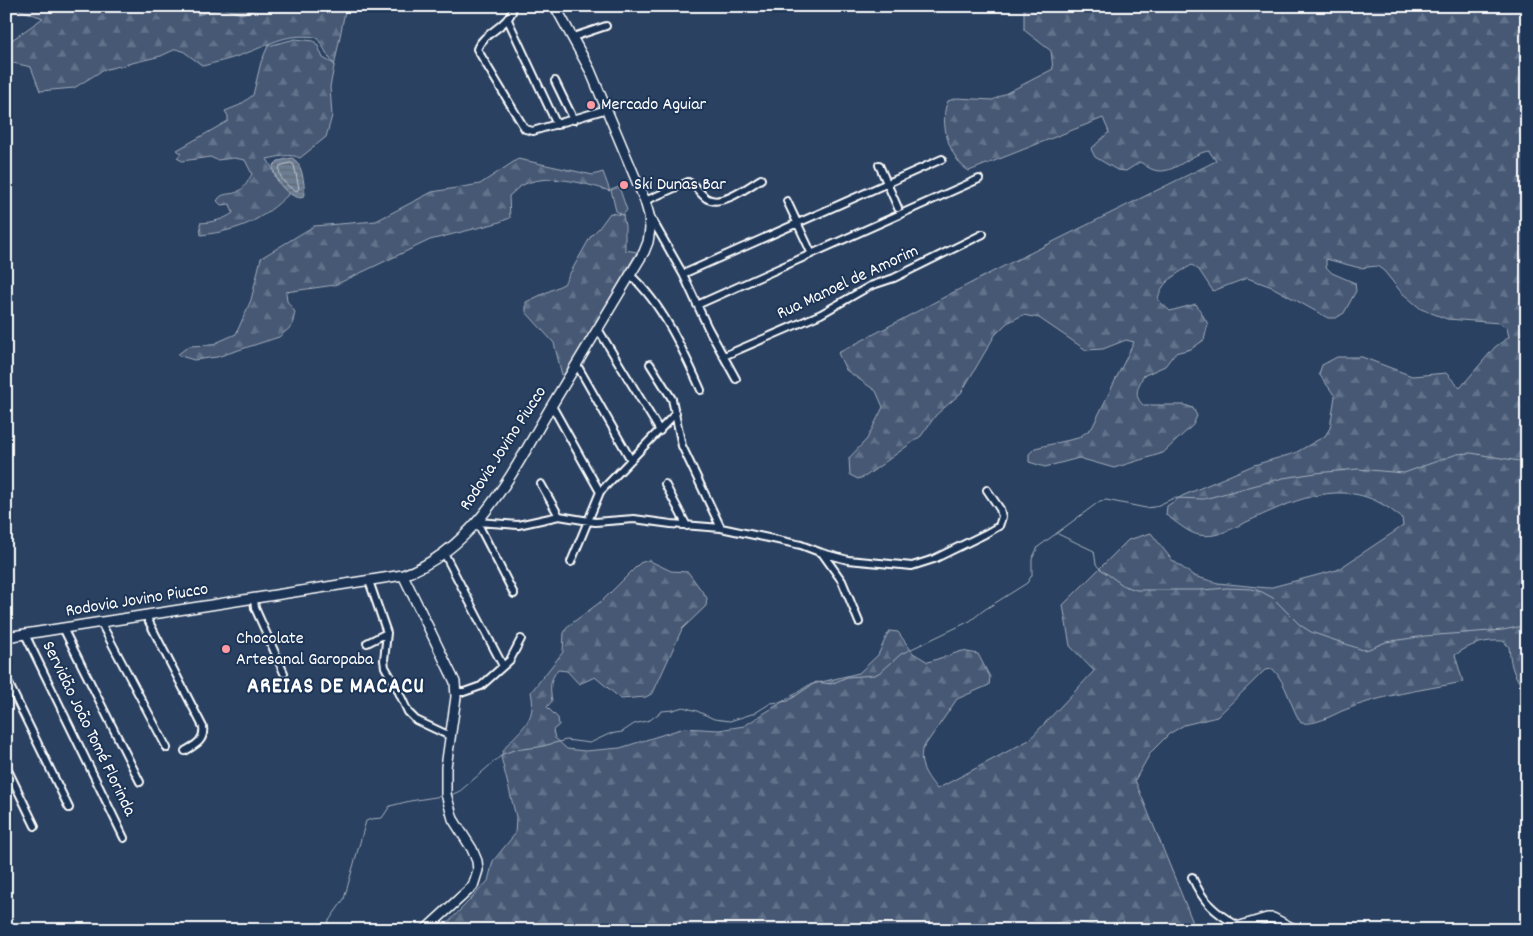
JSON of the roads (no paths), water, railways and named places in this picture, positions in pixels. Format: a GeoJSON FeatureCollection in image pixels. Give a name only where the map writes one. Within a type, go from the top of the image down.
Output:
{"type":"FeatureCollection","features":[{"type":"Feature","properties":{"kind":"main road","name":"Rodovia Jovino Piucco"},"geometry":{"type":"LineString","coordinates":[[6,637],[254,600],[403,575],[418,569],[444,553],[477,522],[505,484],[577,365],[648,242],[650,229],[645,201],[607,109],[590,70],[555,6]]}},
{"type":"Feature","properties":{"kind":"main road"},"geometry":{"type":"LineString","coordinates":[[412,594],[414,579],[418,569]]}},
{"type":"Feature","properties":{"kind":"main road"},"geometry":{"type":"LineString","coordinates":[[403,575],[452,676],[456,692],[446,767],[446,794],[453,819],[472,849],[477,860],[478,870],[473,886],[425,930]]}},
{"type":"Feature","properties":{"kind":"main road"},"geometry":{"type":"LineString","coordinates":[[1227,930],[1267,918],[1272,918],[1296,930]]}},
{"type":"Feature","properties":{"kind":"street"},"geometry":{"type":"LineString","coordinates":[[512,12],[508,20],[480,43],[477,48],[527,131],[533,132],[607,109]]}},
{"type":"Feature","properties":{"kind":"street"},"geometry":{"type":"LineString","coordinates":[[508,20],[557,125]]}},
{"type":"Feature","properties":{"kind":"street"},"geometry":{"type":"LineString","coordinates":[[573,37],[606,26]]}},
{"type":"Feature","properties":{"kind":"street"},"geometry":{"type":"LineString","coordinates":[[556,80],[574,120]]}},
{"type":"Feature","properties":{"kind":"street"},"geometry":{"type":"LineString","coordinates":[[683,274],[942,158]]}},
{"type":"Feature","properties":{"kind":"street"},"geometry":{"type":"LineString","coordinates":[[879,165],[898,208]]}},
{"type":"Feature","properties":{"kind":"street"},"geometry":{"type":"LineString","coordinates":[[645,201],[688,182],[692,183],[707,198],[719,200],[735,195],[761,179]]}},
{"type":"Feature","properties":{"kind":"street"},"geometry":{"type":"LineString","coordinates":[[697,305],[979,179]]}},
{"type":"Feature","properties":{"kind":"street"},"geometry":{"type":"LineString","coordinates":[[787,201],[810,250]]}},
{"type":"Feature","properties":{"kind":"street"},"geometry":{"type":"LineString","coordinates":[[649,215],[683,274],[697,305],[736,378]]}},
{"type":"Feature","properties":{"kind":"street","name":"Rua Manoel de Amorim"},"geometry":{"type":"LineString","coordinates":[[724,356],[822,314],[870,286],[894,278],[983,234]]}},
{"type":"Feature","properties":{"kind":"street"},"geometry":{"type":"LineString","coordinates":[[648,242],[661,235]]}},
{"type":"Feature","properties":{"kind":"street"},"geometry":{"type":"LineString","coordinates":[[630,275],[653,302],[672,330],[701,390]]}},
{"type":"Feature","properties":{"kind":"street"},"geometry":{"type":"LineString","coordinates":[[598,329],[660,431]]}},
{"type":"Feature","properties":{"kind":"street"},"geometry":{"type":"LineString","coordinates":[[650,364],[672,399],[685,452],[721,528]]}},
{"type":"Feature","properties":{"kind":"street"},"geometry":{"type":"LineString","coordinates":[[577,365],[631,460]]}},
{"type":"Feature","properties":{"kind":"street"},"geometry":{"type":"LineString","coordinates":[[552,406],[600,492]]}},
{"type":"Feature","properties":{"kind":"street"},"geometry":{"type":"LineString","coordinates":[[571,562],[600,492],[676,413]]}},
{"type":"Feature","properties":{"kind":"street"},"geometry":{"type":"LineString","coordinates":[[541,484],[559,516]]}},
{"type":"Feature","properties":{"kind":"street"},"geometry":{"type":"LineString","coordinates":[[665,484],[687,526]]}},
{"type":"Feature","properties":{"kind":"street"},"geometry":{"type":"LineString","coordinates":[[514,594],[477,522],[518,524],[559,516],[603,522],[634,519],[687,526],[721,528],[802,545],[848,560],[912,566],[922,564],[999,526],[1002,517],[1000,509],[987,490]]}},
{"type":"Feature","properties":{"kind":"street"},"geometry":{"type":"LineString","coordinates":[[444,553],[503,666]]}},
{"type":"Feature","properties":{"kind":"street"},"geometry":{"type":"LineString","coordinates":[[822,553],[842,581],[859,622]]}},
{"type":"Feature","properties":{"kind":"street"},"geometry":{"type":"LineString","coordinates":[[369,581],[387,633],[385,667],[408,712],[416,720],[450,736]]}},
{"type":"Feature","properties":{"kind":"street"},"geometry":{"type":"LineString","coordinates":[[254,600],[255,608],[284,673]]}},
{"type":"Feature","properties":{"kind":"street"},"geometry":{"type":"LineString","coordinates":[[146,616],[204,727],[203,736],[200,740],[185,751]]}},
{"type":"Feature","properties":{"kind":"street"},"geometry":{"type":"LineString","coordinates":[[101,623],[166,748]]}},
{"type":"Feature","properties":{"kind":"street"},"geometry":{"type":"LineString","coordinates":[[63,628],[140,782]]}},
{"type":"Feature","properties":{"kind":"street"},"geometry":{"type":"LineString","coordinates":[[366,643],[387,633]]}},
{"type":"Feature","properties":{"kind":"street","name":"Servidão João Tomé Florinda"},"geometry":{"type":"LineString","coordinates":[[25,634],[124,838]]}},
{"type":"Feature","properties":{"kind":"street"},"geometry":{"type":"LineString","coordinates":[[456,692],[477,688],[510,660],[521,639]]}},
{"type":"Feature","properties":{"kind":"street"},"geometry":{"type":"LineString","coordinates":[[6,678],[69,808]]}},
{"type":"Feature","properties":{"kind":"street"},"geometry":{"type":"LineString","coordinates":[[6,766],[35,826]]}},
{"type":"Feature","properties":{"kind":"street"},"geometry":{"type":"LineString","coordinates":[[1192,877],[1204,900],[1218,914],[1238,926]]}},
{"type":"Feature","properties":{"kind":"water"},"geometry":{"type":"Polygon","coordinates":[[[203,6],[266,6],[241,14],[223,8],[197,15],[203,6]]]}},
{"type":"Feature","properties":{"kind":"water"},"geometry":{"type":"Polygon","coordinates":[[[292,158],[299,164],[301,169],[305,195],[301,198],[286,191],[274,172],[273,166],[278,161],[292,158]]]}},
{"type":"Feature","properties":{"kind":"waterway"},"geometry":{"type":"LineString","coordinates":[[451,795],[460,791],[503,754],[514,750],[539,747],[566,740],[590,743],[609,734],[622,732],[634,724],[650,720],[662,711],[683,707],[714,719],[730,721],[755,713],[771,703],[788,701],[816,682],[831,684],[847,677],[875,675],[901,654],[970,621],[1027,583],[1032,575],[1032,559],[1038,547],[1100,501],[1106,500],[1146,508],[1154,507],[1174,498],[1204,499],[1283,478],[1316,473],[1358,469],[1404,473],[1457,454],[1471,453],[1527,461]]}},
{"type":"Feature","properties":{"kind":"waterway"},"geometry":{"type":"LineString","coordinates":[[1058,534],[1094,551],[1096,564],[1099,568],[1124,586],[1137,590],[1252,589],[1273,598],[1300,625],[1311,632],[1363,650],[1386,642],[1425,636],[1503,630],[1527,625]]}},
{"type":"Feature","properties":{"kind":"waterway"},"geometry":{"type":"LineString","coordinates":[[330,930],[328,922],[344,899],[366,821],[382,818],[390,806],[442,796]]}},
{"type":"Feature","properties":{"kind":"place","name":"Mercado Aguiar"},"geometry":{"type":"Point","coordinates":[591,105]}},
{"type":"Feature","properties":{"kind":"place","name":"Ski Dunas Bar"},"geometry":{"type":"Point","coordinates":[624,185]}},
{"type":"Feature","properties":{"kind":"place","name":"Chocolate Artesanal Garopaba"},"geometry":{"type":"Point","coordinates":[226,649]}},
{"type":"Feature","properties":{"kind":"district","name":"AREIAS DE MACACU"},"geometry":{"type":"Point","coordinates":[336,687]}}]}
